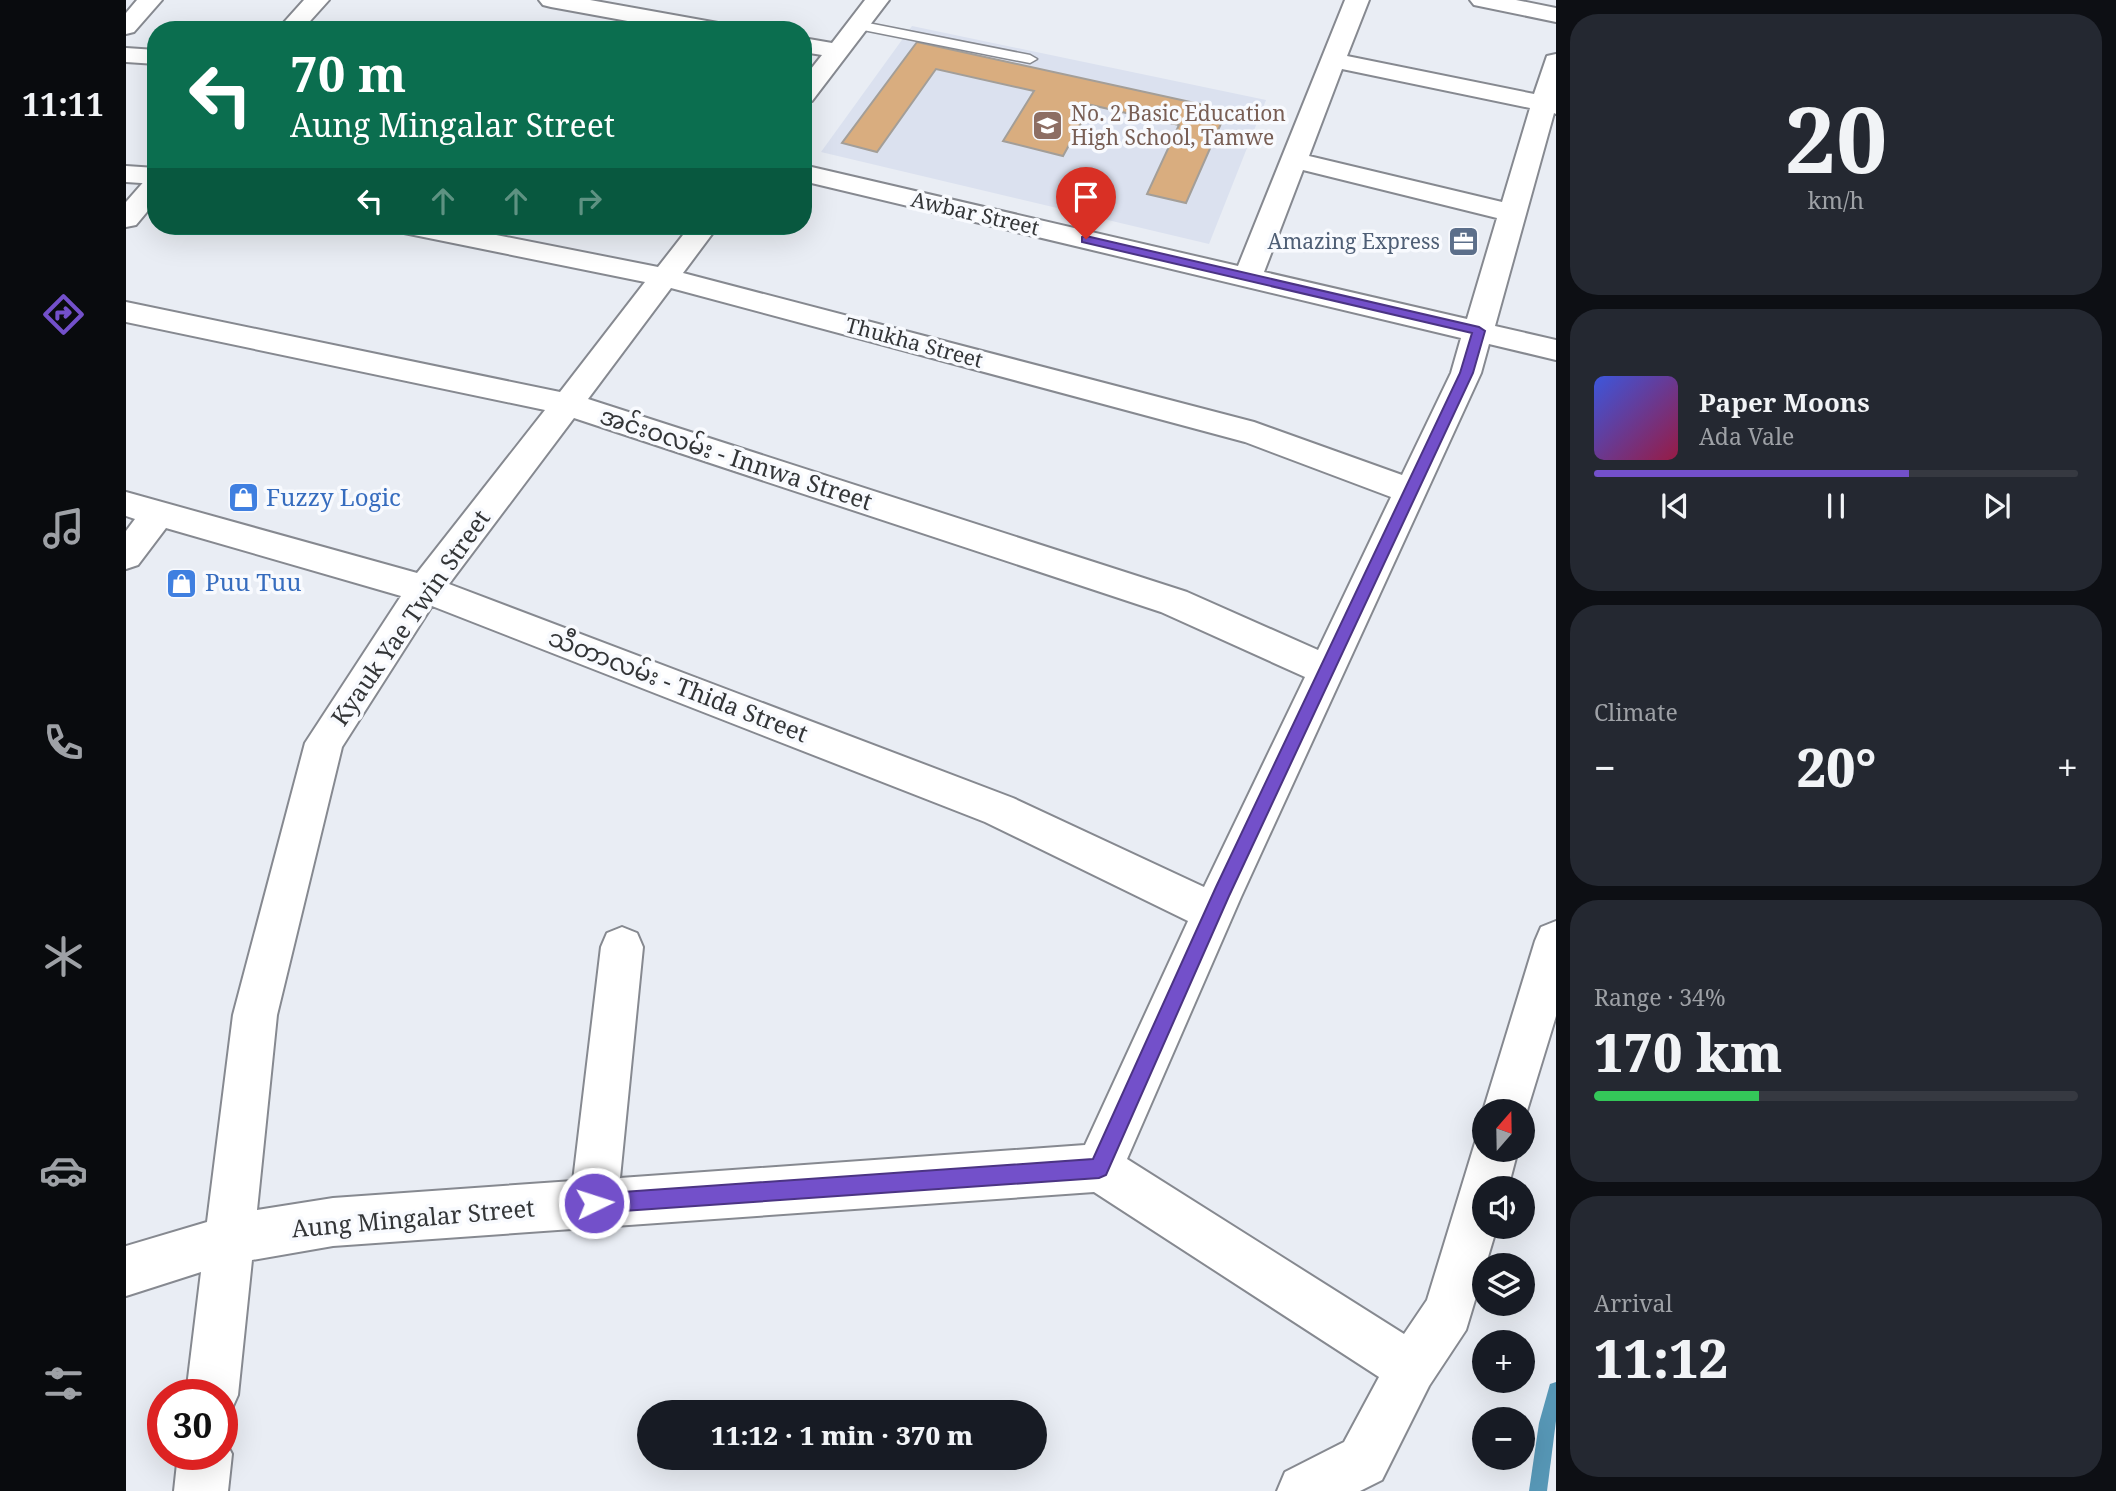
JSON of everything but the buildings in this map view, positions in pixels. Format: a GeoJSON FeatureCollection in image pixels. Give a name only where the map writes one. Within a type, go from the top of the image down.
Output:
{"type":"FeatureCollection","features":[{"type":"Feature","properties":{"kind":"street"},"geometry":{"type":"LineString","coordinates":[[126,27],[150,0]]}},
{"type":"Feature","properties":{"kind":"street"},"geometry":{"type":"LineString","coordinates":[[297,21],[317,0]]}},
{"type":"Feature","properties":{"kind":"street"},"geometry":{"type":"LineString","coordinates":[[551,0],[668,21]]}},
{"type":"Feature","properties":{"kind":"street"},"geometry":{"type":"LineString","coordinates":[[812,84],[877,0]]}},
{"type":"Feature","properties":{"kind":"street"},"geometry":{"type":"LineString","coordinates":[[1248,277],[1357,0]]}},
{"type":"Feature","properties":{"kind":"street"},"geometry":{"type":"LineString","coordinates":[[1482,0],[1556,15]]}},
{"type":"Feature","properties":{"kind":"street"},"geometry":{"type":"LineString","coordinates":[[812,47],[838,51]]}},
{"type":"Feature","properties":{"kind":"street"},"geometry":{"type":"LineString","coordinates":[[126,55],[147,56]]}},
{"type":"Feature","properties":{"kind":"street"},"geometry":{"type":"LineString","coordinates":[[1333,60],[1550,105]]}},
{"type":"Feature","properties":{"kind":"street"},"geometry":{"type":"LineString","coordinates":[[1411,1368],[1099,1168],[1214,912],[1466,373],[1513,213],[1550,105],[1556,61]]}},
{"type":"Feature","properties":{"kind":"street"},"geometry":{"type":"LineString","coordinates":[[1294,160],[1513,213]]}},
{"type":"Feature","properties":{"kind":"street"},"geometry":{"type":"LineString","coordinates":[[126,174],[147,175]]}},
{"type":"Feature","properties":{"kind":"street","name":"Awbar Street"},"geometry":{"type":"LineString","coordinates":[[812,175],[1556,350]]}},
{"type":"Feature","properties":{"kind":"street"},"geometry":{"type":"LineString","coordinates":[[126,219],[147,194]]}},
{"type":"Feature","properties":{"kind":"street","name":"Thukha Street"},"geometry":{"type":"LineString","coordinates":[[454,235],[664,277],[1254,433],[1410,491]]}},
{"type":"Feature","properties":{"kind":"street","name":"Kyauk Yae Twin Street"},"geometry":{"type":"LineString","coordinates":[[214,1379],[255,1016],[324,743],[425,589],[697,235]]}},
{"type":"Feature","properties":{"kind":"street","name":"အင်းဝလမ်း - Innwa Street"},"geometry":{"type":"LineString","coordinates":[[126,312],[566,404],[1174,602],[1326,670]]}},
{"type":"Feature","properties":{"kind":"street"},"geometry":{"type":"LineString","coordinates":[[126,555],[142,508]]}},
{"type":"Feature","properties":{"kind":"street","name":"သီတာလမ်း - Thida Street"},"geometry":{"type":"LineString","coordinates":[[142,508],[425,589],[999,810],[1214,912]]}},
{"type":"Feature","properties":{"kind":"street"},"geometry":{"type":"LineString","coordinates":[[1510,1099],[1556,941]]}},
{"type":"Feature","properties":{"kind":"street"},"geometry":{"type":"LineString","coordinates":[[594,1203],[622,947]]}},
{"type":"Feature","properties":{"kind":"street"},"geometry":{"type":"LineString","coordinates":[[1304,1491],[1363,1461],[1411,1368],[1448,1312],[1492,1162]]}},
{"type":"Feature","properties":{"kind":"street","name":"Aung Mingalar Street"},"geometry":{"type":"LineString","coordinates":[[126,1271],[230,1239],[333,1222],[1099,1168]]}},
{"type":"Feature","properties":{"kind":"street"},"geometry":{"type":"LineString","coordinates":[[201,1491],[203,1470]]}},
{"type":"Feature","properties":{"kind":"lane"},"geometry":{"type":"LineString","coordinates":[[858,25],[1030,59]]}},
{"type":"Feature","properties":{"kind":"shaded area","name":"No. 2 Basic Education High School, Tamwe"},"geometry":{"type":"Polygon","coordinates":[[[912,26],[1266,100],[1209,244],[821,152],[912,26]]]}},
{"type":"Feature","properties":{"kind":"waterway"},"geometry":{"type":"LineString","coordinates":[[1538,1491],[1547,1423],[1556,1390]]}},
{"type":"Feature","properties":{"kind":"place","name":"No. 2 Basic Education High School, Tamwe"},"geometry":{"type":"Point","coordinates":[1048,126]}},
{"type":"Feature","properties":{"kind":"place","name":"Amazing Express"},"geometry":{"type":"Point","coordinates":[1463,242]}},
{"type":"Feature","properties":{"kind":"place","name":"Fuzzy Logic"},"geometry":{"type":"Point","coordinates":[243,498]}},
{"type":"Feature","properties":{"kind":"place","name":"Puu Tuu"},"geometry":{"type":"Point","coordinates":[182,583]}},
{"type":"Feature","properties":{"kind":"route"},"geometry":{"type":"LineString","coordinates":[[594,1203],[1099,1168],[1222,893],[1466,373],[1479,331],[1086,239]]}}]}
